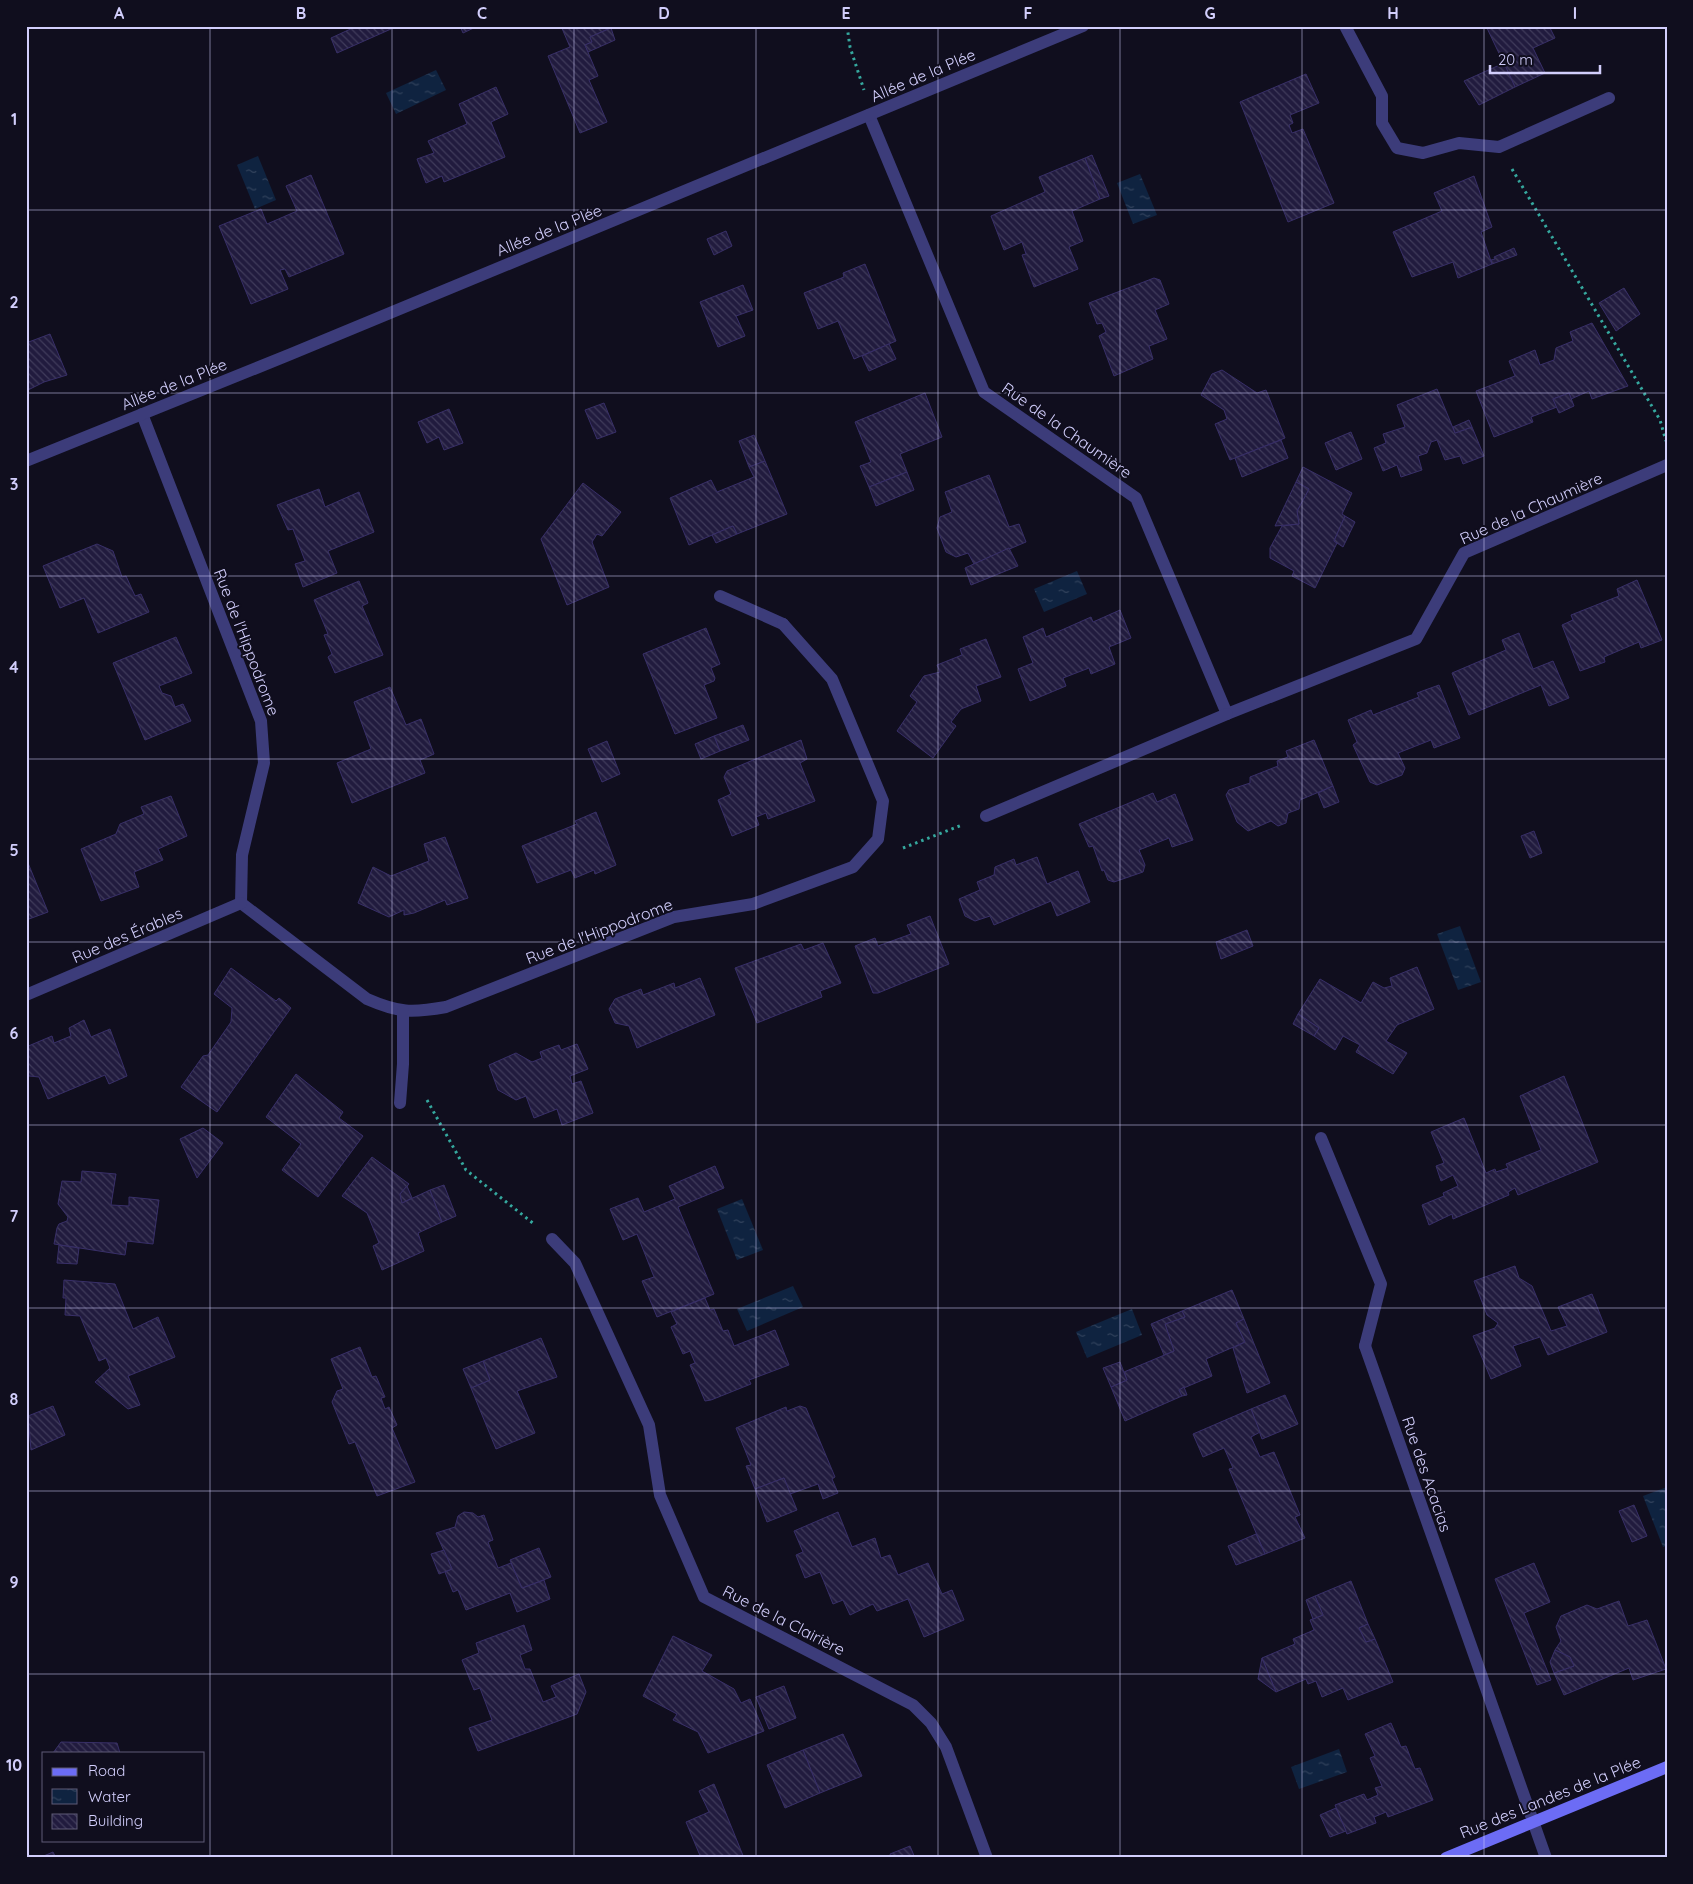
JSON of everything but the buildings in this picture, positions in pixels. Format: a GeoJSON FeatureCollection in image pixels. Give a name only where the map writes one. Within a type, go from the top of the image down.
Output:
{"type":"FeatureCollection","features":[{"type":"Feature","properties":{"kind":"street","name":"Allée de la Plée"},"geometry":{"type":"LineString","coordinates":[[26,461],[1083,26]]}},
{"type":"Feature","properties":{"kind":"street"},"geometry":{"type":"LineString","coordinates":[[1345,26],[1382,96],[1382,123],[1397,148],[1423,153],[1459,142],[1499,146],[1609,98]]}},
{"type":"Feature","properties":{"kind":"street","name":"Rue de la Chaumière"},"geometry":{"type":"LineString","coordinates":[[870,115],[984,392],[1136,498],[1227,714]]}},
{"type":"Feature","properties":{"kind":"street","name":"Rue de l'Hippodrome"},"geometry":{"type":"LineString","coordinates":[[142,414],[262,721],[264,763],[242,855],[241,904],[367,998],[383,1006],[403,1012],[446,1007],[674,918],[752,904],[853,867],[878,839],[883,801],[832,679],[783,624],[720,596]]}},
{"type":"Feature","properties":{"kind":"street","name":"Rue de la Chaumière"},"geometry":{"type":"LineString","coordinates":[[986,816],[1227,714],[1416,639],[1464,553],[1667,465]]}},
{"type":"Feature","properties":{"kind":"street","name":"Rue des Érables"},"geometry":{"type":"LineString","coordinates":[[26,996],[241,904]]}},
{"type":"Feature","properties":{"kind":"street"},"geometry":{"type":"LineString","coordinates":[[400,1103],[403,1064],[403,1012]]}},
{"type":"Feature","properties":{"kind":"street","name":"Rue des Acacias"},"geometry":{"type":"LineString","coordinates":[[1321,1138],[1382,1284],[1366,1346],[1546,1858]]}},
{"type":"Feature","properties":{"kind":"street","name":"Rue de la Clairière"},"geometry":{"type":"LineString","coordinates":[[552,1239],[574,1263],[649,1425],[660,1496],[704,1597],[913,1705],[931,1723],[946,1747],[987,1858]]}},
{"type":"Feature","properties":{"kind":"street","name":"Rue des Landes de la Plée"},"geometry":{"type":"LineString","coordinates":[[1446,1858],[1667,1767]]}},
{"type":"Feature","properties":{"kind":"path"},"geometry":{"type":"LineString","coordinates":[[847,26],[850,47],[866,95],[870,115]]}},
{"type":"Feature","properties":{"kind":"path"},"geometry":{"type":"LineString","coordinates":[[1499,146],[1660,420],[1667,444]]}},
{"type":"Feature","properties":{"kind":"path"},"geometry":{"type":"LineString","coordinates":[[897,850],[986,816]]}},
{"type":"Feature","properties":{"kind":"path"},"geometry":{"type":"LineString","coordinates":[[403,1064],[421,1089],[466,1170],[552,1239]]}},
{"type":"Feature","properties":{"kind":"water"},"geometry":{"type":"Polygon","coordinates":[[[436,70],[446,90],[396,114],[386,93],[436,70]]]}},
{"type":"Feature","properties":{"kind":"water"},"geometry":{"type":"Polygon","coordinates":[[[258,156],[276,200],[255,209],[237,165],[258,156]]]}},
{"type":"Feature","properties":{"kind":"water"},"geometry":{"type":"Polygon","coordinates":[[[1140,174],[1157,215],[1133,224],[1117,183],[1140,174]]]}},
{"type":"Feature","properties":{"kind":"water"},"geometry":{"type":"Polygon","coordinates":[[[1077,571],[1087,594],[1044,612],[1034,589],[1077,571]]]}},
{"type":"Feature","properties":{"kind":"water"},"geometry":{"type":"Polygon","coordinates":[[[1460,926],[1481,982],[1458,990],[1437,934],[1460,926]]]}},
{"type":"Feature","properties":{"kind":"water"},"geometry":{"type":"Polygon","coordinates":[[[742,1199],[763,1250],[737,1260],[717,1209],[742,1199]]]}},
{"type":"Feature","properties":{"kind":"water"},"geometry":{"type":"Polygon","coordinates":[[[793,1286],[803,1307],[747,1331],[737,1309],[793,1286]]]}},
{"type":"Feature","properties":{"kind":"water"},"geometry":{"type":"Polygon","coordinates":[[[1132,1309],[1142,1335],[1087,1358],[1076,1332],[1132,1309]]]}},
{"type":"Feature","properties":{"kind":"water"},"geometry":{"type":"Polygon","coordinates":[[[1667,1487],[1667,1546],[1663,1547],[1643,1496],[1667,1487]]]}},
{"type":"Feature","properties":{"kind":"water"},"geometry":{"type":"Polygon","coordinates":[[[1339,1749],[1347,1772],[1299,1789],[1291,1767],[1339,1749]]]}}]}
